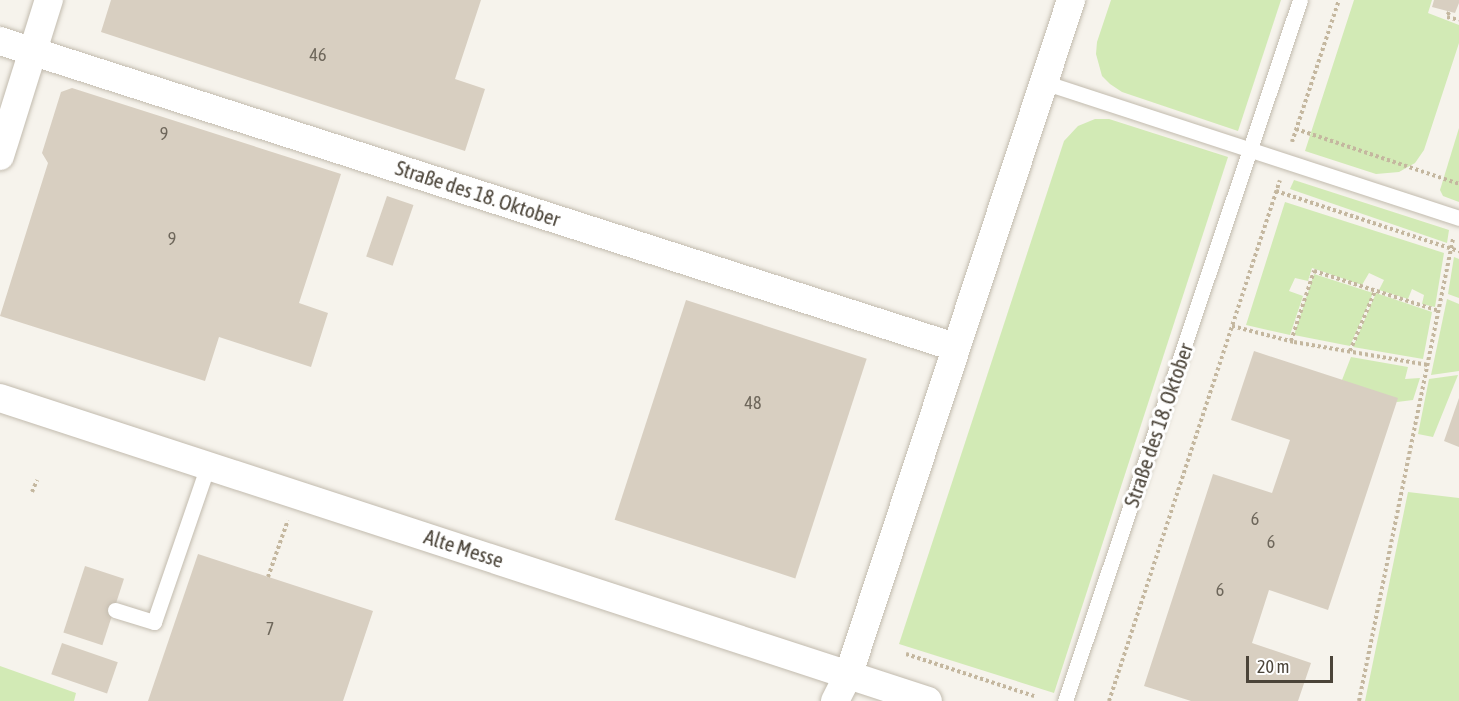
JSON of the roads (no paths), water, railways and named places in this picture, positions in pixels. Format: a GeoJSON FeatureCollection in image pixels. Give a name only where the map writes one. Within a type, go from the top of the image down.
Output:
{"type":"FeatureCollection","features":[{"type":"Feature","properties":{"kind":"street"},"geometry":{"type":"LineString","coordinates":[[0,156],[49,0]]}},
{"type":"Feature","properties":{"kind":"street"},"geometry":{"type":"LineString","coordinates":[[835,701],[849,673],[1071,0]]}},
{"type":"Feature","properties":{"kind":"street","name":"Straße des 18. Oktober"},"geometry":{"type":"LineString","coordinates":[[0,41],[955,347]]}},
{"type":"Feature","properties":{"kind":"street","name":"Alte Messe"},"geometry":{"type":"LineString","coordinates":[[0,398],[849,673],[928,701]]}},
{"type":"Feature","properties":{"kind":"lane","name":"Straße des 18. Oktober"},"geometry":{"type":"LineString","coordinates":[[1065,701],[1300,0]]}},
{"type":"Feature","properties":{"kind":"lane"},"geometry":{"type":"LineString","coordinates":[[1043,82],[1458,217]]}},
{"type":"Feature","properties":{"kind":"lane"},"geometry":{"type":"LineString","coordinates":[[115,609],[154,622],[208,465]]}}]}
